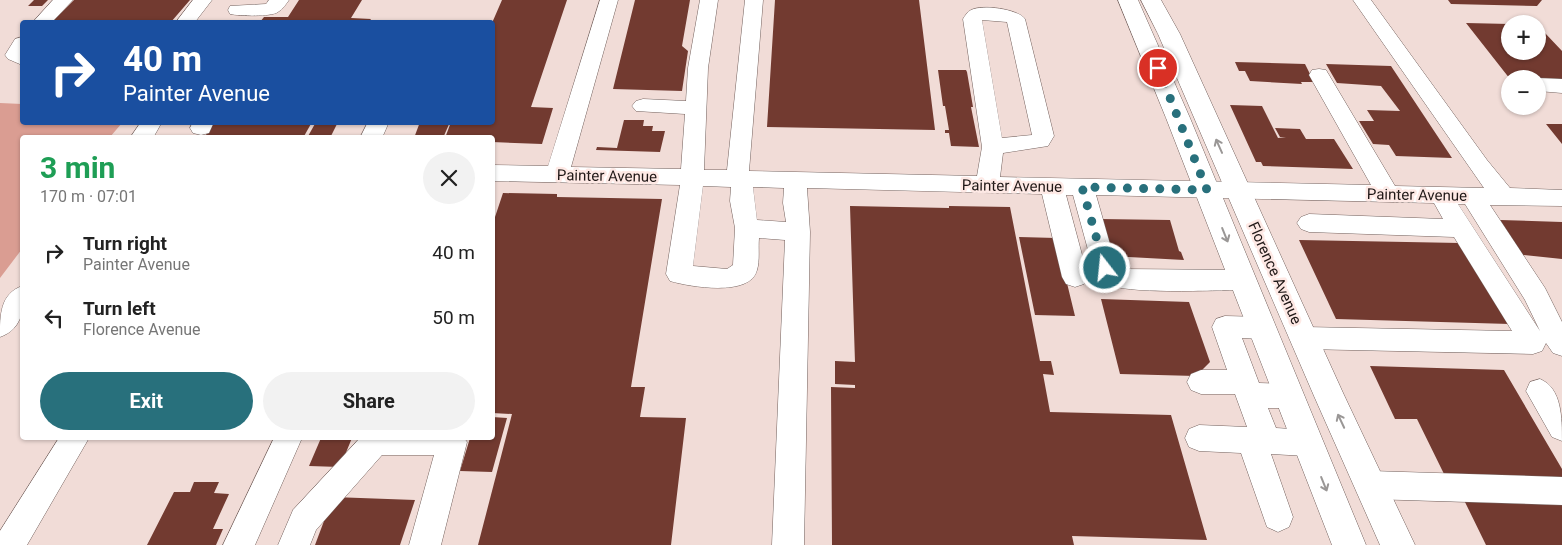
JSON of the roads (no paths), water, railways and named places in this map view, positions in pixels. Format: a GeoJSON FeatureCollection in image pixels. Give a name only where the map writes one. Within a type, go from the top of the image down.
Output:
{"type":"FeatureCollection","features":[{"type":"Feature","properties":{"kind":"main road","name":"Florence Avenue"},"geometry":{"type":"LineString","coordinates":[[1128,0],[1207,190],[1349,545]]}},
{"type":"Feature","properties":{"kind":"main road","name":"Florence Avenue"},"geometry":{"type":"LineString","coordinates":[[1151,0],[1398,545]]}},
{"type":"Feature","properties":{"kind":"street"},"geometry":{"type":"LineString","coordinates":[[44,20],[64,0]]}},
{"type":"Feature","properties":{"kind":"street"},"geometry":{"type":"LineString","coordinates":[[187,20],[203,0]]}},
{"type":"Feature","properties":{"kind":"street"},"geometry":{"type":"LineString","coordinates":[[236,11],[271,9],[280,0]]}},
{"type":"Feature","properties":{"kind":"street"},"geometry":{"type":"LineString","coordinates":[[557,175],[609,0]]}},
{"type":"Feature","properties":{"kind":"street"},"geometry":{"type":"LineString","coordinates":[[709,0],[698,68],[691,200],[679,274],[730,279],[745,270],[747,228],[739,179],[754,0]]}},
{"type":"Feature","properties":{"kind":"street"},"geometry":{"type":"LineString","coordinates":[[1362,0],[1479,166],[1504,197]]}},
{"type":"Feature","properties":{"kind":"street"},"geometry":{"type":"LineString","coordinates":[[987,185],[993,148],[972,19],[977,14],[1009,15],[1016,19],[1043,136],[1040,141],[993,148]]}},
{"type":"Feature","properties":{"kind":"street"},"geometry":{"type":"LineString","coordinates":[[20,46],[15,55],[20,58]]}},
{"type":"Feature","properties":{"kind":"street"},"geometry":{"type":"LineString","coordinates":[[1319,75],[1388,194]]}},
{"type":"Feature","properties":{"kind":"street"},"geometry":{"type":"LineString","coordinates":[[1546,85],[1562,86]]}},
{"type":"Feature","properties":{"kind":"street"},"geometry":{"type":"LineString","coordinates":[[643,106],[696,108]]}},
{"type":"Feature","properties":{"kind":"street","name":"Painter Avenue"},"geometry":{"type":"LineString","coordinates":[[495,174],[1562,198]]}},
{"type":"Feature","properties":{"kind":"street"},"geometry":{"type":"LineString","coordinates":[[788,545],[798,232],[795,203],[796,181]]}},
{"type":"Feature","properties":{"kind":"street"},"geometry":{"type":"LineString","coordinates":[[1052,187],[1075,277]]}},
{"type":"Feature","properties":{"kind":"street"},"geometry":{"type":"LineString","coordinates":[[1082,187],[1105,268],[1109,274],[1116,278],[1124,279],[1243,280]]}},
{"type":"Feature","properties":{"kind":"street"},"geometry":{"type":"LineString","coordinates":[[1304,338],[1533,342],[1441,196]]}},
{"type":"Feature","properties":{"kind":"street"},"geometry":{"type":"LineString","coordinates":[[1472,196],[1536,295],[1553,331],[1562,345]]}},
{"type":"Feature","properties":{"kind":"street"},"geometry":{"type":"LineString","coordinates":[[1309,223],[1461,228]]}},
{"type":"Feature","properties":{"kind":"street"},"geometry":{"type":"LineString","coordinates":[[747,228],[798,232]]}},
{"type":"Feature","properties":{"kind":"street"},"geometry":{"type":"LineString","coordinates":[[0,326],[20,299]]}},
{"type":"Feature","properties":{"kind":"street"},"geometry":{"type":"LineString","coordinates":[[1262,328],[1225,327],[1247,389],[1278,517]]}},
{"type":"Feature","properties":{"kind":"street"},"geometry":{"type":"LineString","coordinates":[[1201,382],[1289,396]]}},
{"type":"Feature","properties":{"kind":"street"},"geometry":{"type":"LineString","coordinates":[[1540,391],[1562,428]]}},
{"type":"Feature","properties":{"kind":"street"},"geometry":{"type":"LineString","coordinates":[[1199,438],[1307,443]]}},
{"type":"Feature","properties":{"kind":"street"},"geometry":{"type":"LineString","coordinates":[[9,545],[75,440]]}},
{"type":"Feature","properties":{"kind":"street"},"geometry":{"type":"LineString","coordinates":[[239,545],[287,440]]}},
{"type":"Feature","properties":{"kind":"street"},"geometry":{"type":"LineString","coordinates":[[294,545],[304,520],[375,442],[452,442],[425,545]]}},
{"type":"Feature","properties":{"kind":"street"},"geometry":{"type":"LineString","coordinates":[[1371,486],[1562,491]]}}]}
